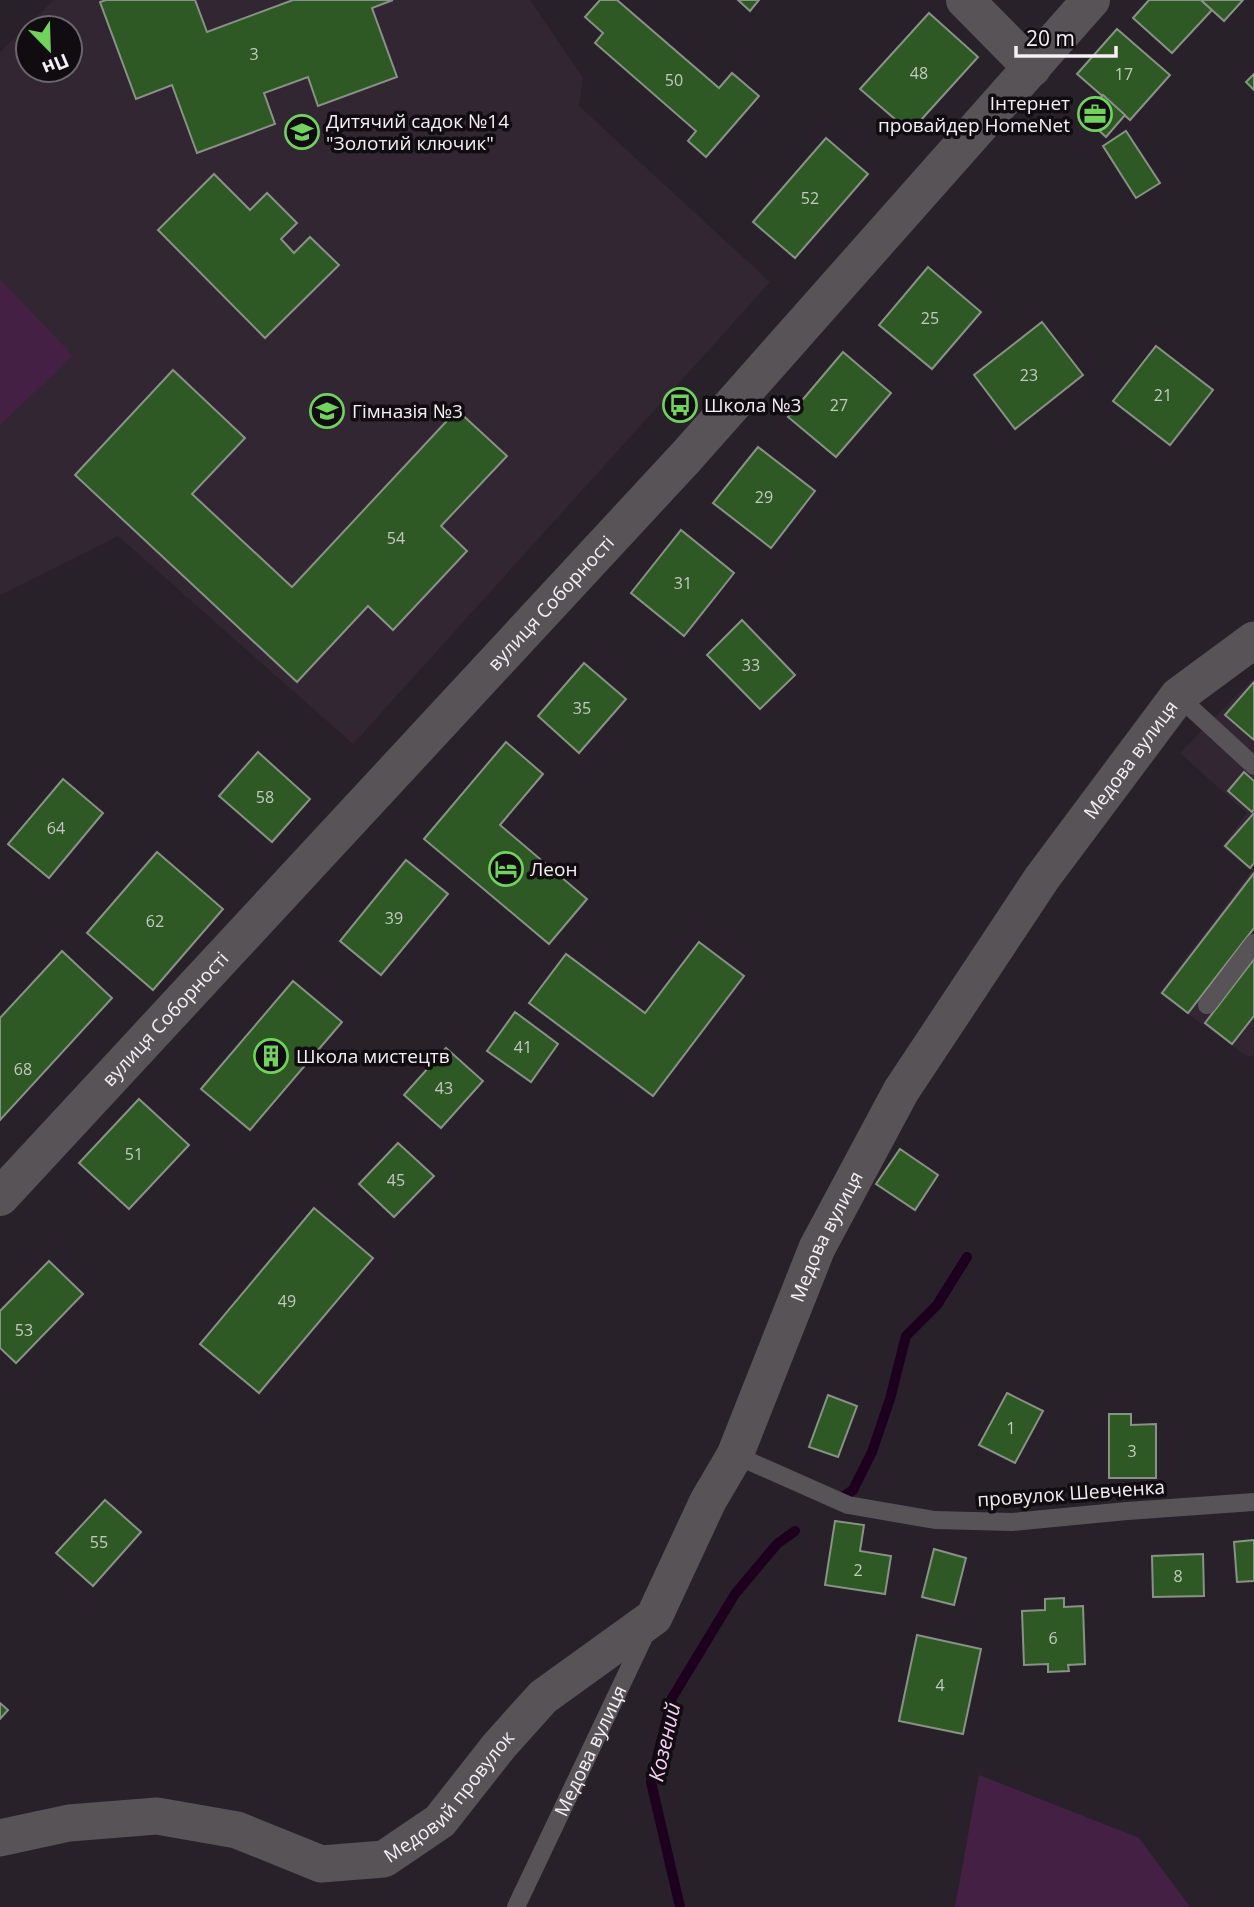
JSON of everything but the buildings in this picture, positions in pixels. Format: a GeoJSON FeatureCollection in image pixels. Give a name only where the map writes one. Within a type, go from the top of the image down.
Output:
{"type":"FeatureCollection","features":[{"type":"Feature","properties":{"kind":"street"},"geometry":{"type":"LineString","coordinates":[[965,0],[1032,68]]}},
{"type":"Feature","properties":{"kind":"street","name":"вулиця Соборності"},"geometry":{"type":"LineString","coordinates":[[0,1197],[686,457],[1091,0]]}},
{"type":"Feature","properties":{"kind":"street","name":"Медова вулиця"},"geometry":{"type":"LineString","coordinates":[[654,1617],[708,1501],[734,1455],[817,1248],[901,1091],[1042,878],[1178,696],[1253,642]]}},
{"type":"Feature","properties":{"kind":"street","name":"Медовий провулок"},"geometry":{"type":"LineString","coordinates":[[0,1838],[69,1823],[157,1816],[237,1830],[321,1864],[384,1859],[440,1821],[499,1746],[543,1697],[654,1617]]}},
{"type":"Feature","properties":{"kind":"lane"},"geometry":{"type":"LineString","coordinates":[[1178,696],[1254,766]]}},
{"type":"Feature","properties":{"kind":"lane"},"geometry":{"type":"LineString","coordinates":[[1207,1005],[1254,943]]}},
{"type":"Feature","properties":{"kind":"lane","name":"провулок Шевченка"},"geometry":{"type":"LineString","coordinates":[[734,1455],[848,1505],[935,1520],[1012,1522],[1254,1502]]}},
{"type":"Feature","properties":{"kind":"lane","name":"Медова вулиця"},"geometry":{"type":"LineString","coordinates":[[516,1907],[654,1617]]}},
{"type":"Feature","properties":{"kind":"shaded area","name":"Гімназія №3"},"geometry":{"type":"Polygon","coordinates":[[[54,0],[530,0],[583,78],[579,106],[770,282],[353,744],[118,536],[0,595],[0,52],[14,39],[14,84],[84,84],[84,14],[39,14],[54,0]]]}},
{"type":"Feature","properties":{"kind":"shaded area"},"geometry":{"type":"Polygon","coordinates":[[[0,279],[73,356],[0,425],[0,279]]]}},
{"type":"Feature","properties":{"kind":"shaded area"},"geometry":{"type":"Polygon","coordinates":[[[1254,678],[1254,1055],[1248,1057],[1159,993],[1252,870],[1222,847],[1247,813],[1180,753],[1254,678]]]}},
{"type":"Feature","properties":{"kind":"shaded area"},"geometry":{"type":"Polygon","coordinates":[[[979,1775],[1139,1838],[1190,1907],[955,1907],[979,1775]]]}},
{"type":"Feature","properties":{"kind":"waterway","name":"Козений"},"geometry":{"type":"LineString","coordinates":[[844,1496],[853,1490],[872,1452],[890,1399],[906,1336],[937,1305],[967,1257]]}},
{"type":"Feature","properties":{"kind":"waterway","name":"Козений"},"geometry":{"type":"LineString","coordinates":[[680,1907],[651,1782],[672,1698],[735,1594],[777,1544],[795,1531]]}},
{"type":"Feature","properties":{"kind":"place","name":"Інтернет провайдер HomeNet"},"geometry":{"type":"Point","coordinates":[1095,114]}},
{"type":"Feature","properties":{"kind":"place","name":"Дитячий садок №14 \"Золотий ключик\""},"geometry":{"type":"Point","coordinates":[302,132]}},
{"type":"Feature","properties":{"kind":"place","name":"Школа №3"},"geometry":{"type":"Point","coordinates":[680,405]}},
{"type":"Feature","properties":{"kind":"place","name":"Гімназія №3"},"geometry":{"type":"Point","coordinates":[327,411]}},
{"type":"Feature","properties":{"kind":"place","name":"Леон"},"geometry":{"type":"Point","coordinates":[506,869]}},
{"type":"Feature","properties":{"kind":"place","name":"Школа мистецтв"},"geometry":{"type":"Point","coordinates":[271,1056]}}]}
